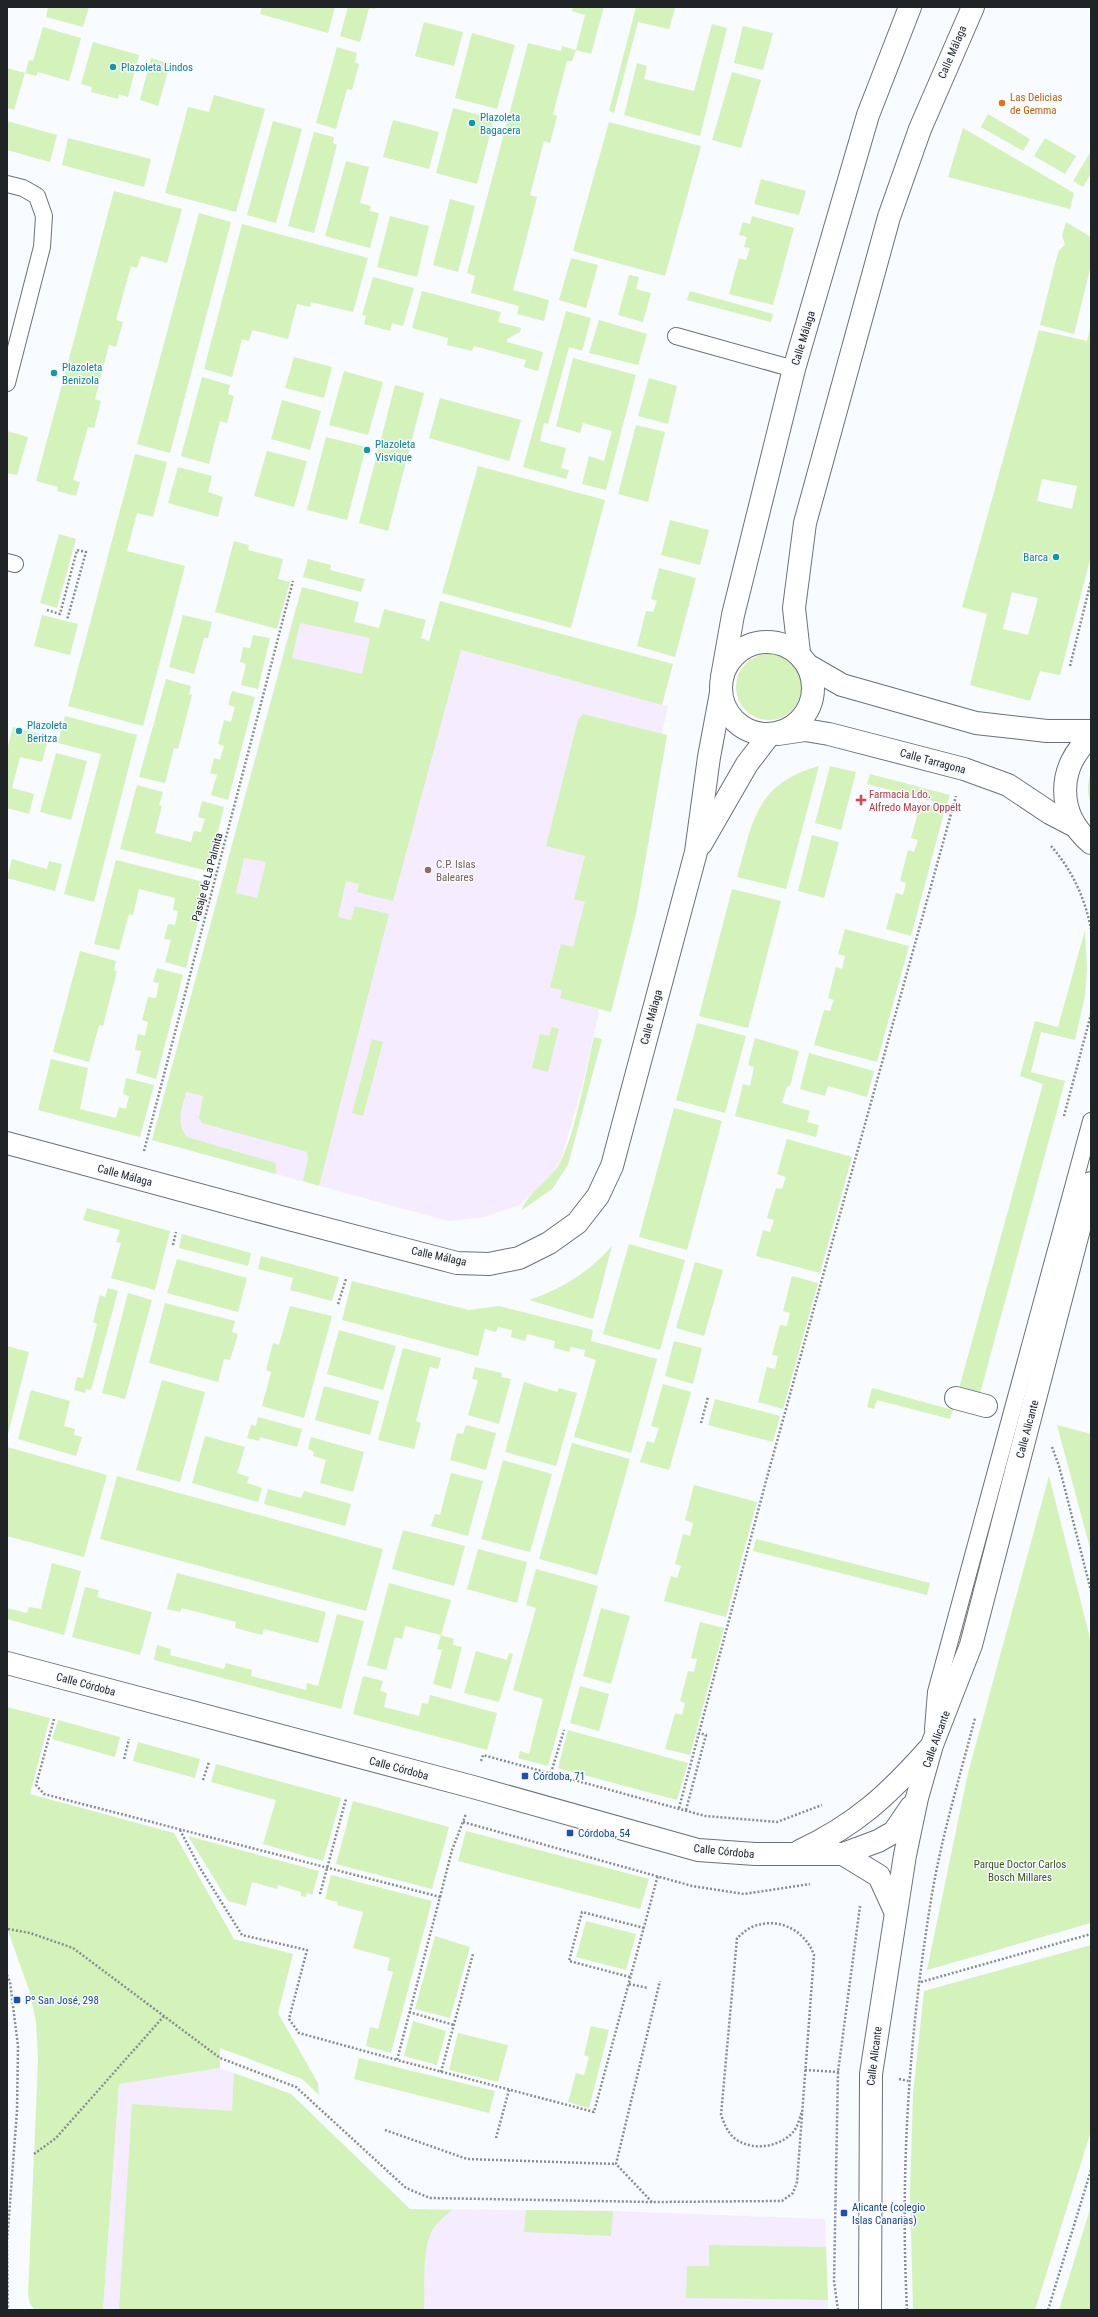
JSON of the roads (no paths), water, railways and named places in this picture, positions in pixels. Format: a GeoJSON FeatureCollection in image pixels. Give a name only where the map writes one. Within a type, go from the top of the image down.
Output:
{"type":"FeatureCollection","features":[{"type":"Feature","properties":{"kind":"street","name":"Calle Málaga"},"geometry":{"type":"LineString","coordinates":[[804,660],[794,608],[805,523],[889,217],[920,129],[973,7]]}},
{"type":"Feature","properties":{"kind":"street","name":"Calle Málaga"},"geometry":{"type":"LineString","coordinates":[[7,1142],[457,1263],[489,1264],[519,1258],[549,1243],[578,1223],[598,1196],[612,1166],[696,852],[709,757],[733,615],[794,369],[868,115],[906,8]]}},
{"type":"Feature","properties":{"kind":"street"},"geometry":{"type":"LineString","coordinates":[[804,660],[814,682],[810,707],[801,721],[774,734],[762,735],[748,731],[734,721],[725,708],[721,685],[729,662],[740,650],[749,645],[765,642],[781,644],[842,685],[976,723],[1047,732],[1091,732]]}},
{"type":"Feature","properties":{"kind":"street","name":"Calle Tarragona"},"geometry":{"type":"LineString","coordinates":[[774,734],[805,730],[829,734],[964,769],[1008,785],[1082,834]]}},
{"type":"Feature","properties":{"kind":"street","name":"Calle Málaga"},"geometry":{"type":"LineString","coordinates":[[696,852],[747,764],[774,734]]}},
{"type":"Feature","properties":{"kind":"street"},"geometry":{"type":"LineString","coordinates":[[1091,737],[1080,746],[1068,767],[1064,790],[1068,813],[1082,834],[1091,859]]}},
{"type":"Feature","properties":{"kind":"street","name":"Calle Alicante"},"geometry":{"type":"LineString","coordinates":[[870,2310],[870,2074],[905,1855],[917,1798],[932,1745],[971,1645],[1091,1183]]}},
{"type":"Feature","properties":{"kind":"street"},"geometry":{"type":"LineString","coordinates":[[956,1398],[986,1406]]}},
{"type":"Feature","properties":{"kind":"street","name":"Calle Córdoba"},"geometry":{"type":"LineString","coordinates":[[7,1663],[466,1785],[698,1850],[755,1854],[843,1854],[878,1841],[894,1832],[917,1798]]}},
{"type":"Feature","properties":{"kind":"street","name":"Calle Córdoba"},"geometry":{"type":"LineString","coordinates":[[794,1854],[831,1836],[850,1824],[895,1787],[932,1745]]}},
{"type":"Feature","properties":{"kind":"street","name":"Calle Córdoba"},"geometry":{"type":"LineString","coordinates":[[850,1824],[877,1820],[886,1822],[894,1832],[905,1855]]}},
{"type":"Feature","properties":{"kind":"street"},"geometry":{"type":"LineString","coordinates":[[843,1854],[879,1876],[895,1911]]}},
{"type":"Feature","properties":{"kind":"lane"},"geometry":{"type":"LineString","coordinates":[[7,184],[23,188],[37,196],[44,216],[42,247],[7,384]]}},
{"type":"Feature","properties":{"kind":"lane"},"geometry":{"type":"LineString","coordinates":[[676,336],[794,369]]}},
{"type":"Feature","properties":{"kind":"lane"},"geometry":{"type":"LineString","coordinates":[[932,1745],[936,1692],[1091,1121]]}},
{"type":"Feature","properties":{"kind":"place","name":"Plazoleta Lindos"},"geometry":{"type":"Point","coordinates":[113,67]}},
{"type":"Feature","properties":{"kind":"place","name":"Las Delicias de Gemma"},"geometry":{"type":"Point","coordinates":[1002,103]}},
{"type":"Feature","properties":{"kind":"place","name":"Plazoleta Bagacera"},"geometry":{"type":"Point","coordinates":[472,123]}},
{"type":"Feature","properties":{"kind":"place","name":"Plazoleta Benizola"},"geometry":{"type":"Point","coordinates":[54,373]}},
{"type":"Feature","properties":{"kind":"place","name":"Plazoleta Visvique"},"geometry":{"type":"Point","coordinates":[367,450]}},
{"type":"Feature","properties":{"kind":"place","name":"Barca"},"geometry":{"type":"Point","coordinates":[1056,557]}},
{"type":"Feature","properties":{"kind":"place","name":"Plazoleta Beritza"},"geometry":{"type":"Point","coordinates":[19,731]}},
{"type":"Feature","properties":{"kind":"place","name":"Farmacia Ldo. Alfredo Mayor Oppelt"},"geometry":{"type":"Point","coordinates":[861,800]}},
{"type":"Feature","properties":{"kind":"place","name":"C.P. Islas Baleares"},"geometry":{"type":"Point","coordinates":[428,870]}},
{"type":"Feature","properties":{"kind":"place","name":"Córdoba, 71"},"geometry":{"type":"Point","coordinates":[525,1776]}},
{"type":"Feature","properties":{"kind":"place","name":"Córdoba, 54"},"geometry":{"type":"Point","coordinates":[570,1833]}},
{"type":"Feature","properties":{"kind":"place","name":"Pº San José, 298"},"geometry":{"type":"Point","coordinates":[17,2000]}},
{"type":"Feature","properties":{"kind":"place","name":"Alicante (colegio Islas Canarias)"},"geometry":{"type":"Point","coordinates":[844,2213]}},
{"type":"Feature","properties":{"kind":"park label","name":"Parque Doctor Carlos Bosch Millares"},"geometry":{"type":"Point","coordinates":[1020,1870]}}]}
